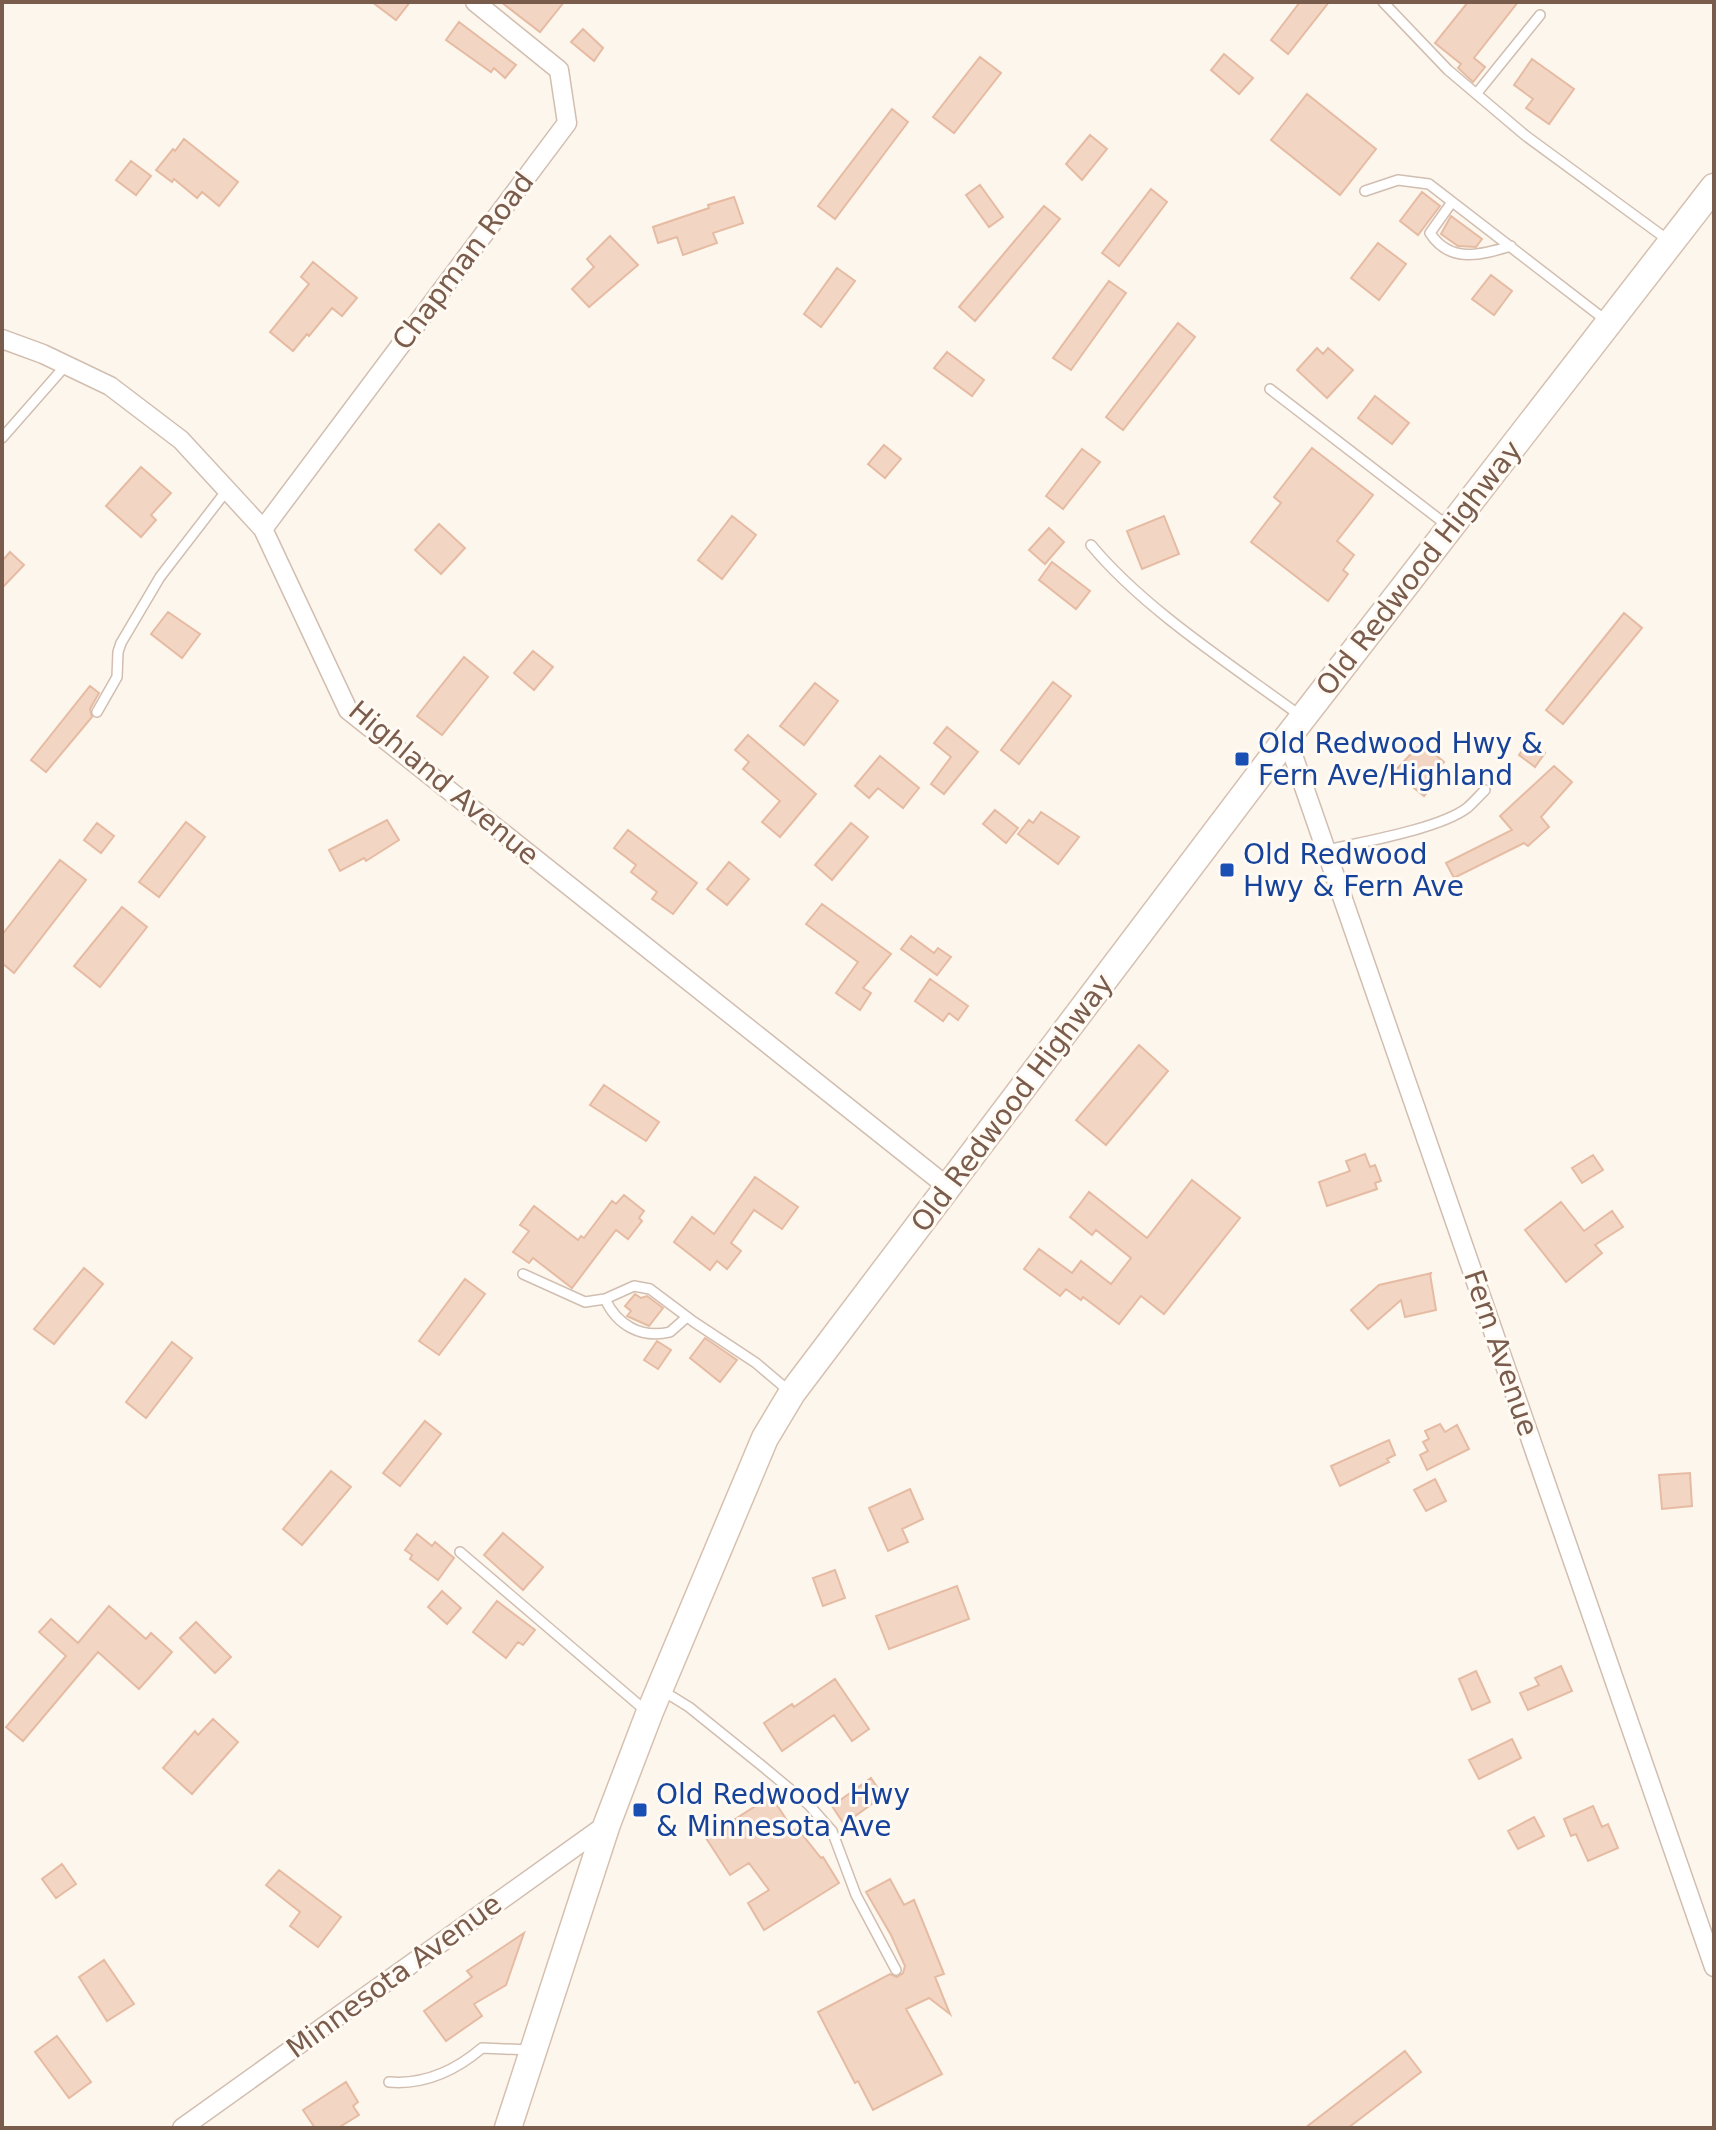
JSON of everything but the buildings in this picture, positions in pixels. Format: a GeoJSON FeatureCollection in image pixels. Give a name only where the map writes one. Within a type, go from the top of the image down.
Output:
{"type":"FeatureCollection","features":[{"type":"Feature","properties":{"kind":"main road","name":"Old Redwood Highway"},"geometry":{"type":"LineString","coordinates":[[508,2128],[607,1824],[649,1714],[765,1438],[792,1393],[1295,728],[1714,187]]}},
{"type":"Feature","properties":{"kind":"street","name":"Chapman Road"},"geometry":{"type":"LineString","coordinates":[[263,529],[567,123],[559,70],[475,2]]}},
{"type":"Feature","properties":{"kind":"street","name":"Highland Avenue"},"geometry":{"type":"LineString","coordinates":[[2,339],[110,386],[169,431],[227,490],[263,529],[348,710],[949,1188]]}},
{"type":"Feature","properties":{"kind":"street","name":"Fern Avenue"},"geometry":{"type":"LineString","coordinates":[[1295,728],[1327,850],[1714,1967]]}},
{"type":"Feature","properties":{"kind":"street","name":"Minnesota Avenue"},"geometry":{"type":"LineString","coordinates":[[182,2128],[607,1824]]}},
{"type":"Feature","properties":{"kind":"lane"},"geometry":{"type":"LineString","coordinates":[[1383,2],[1448,70],[1526,136],[1671,242]]}},
{"type":"Feature","properties":{"kind":"lane"},"geometry":{"type":"LineString","coordinates":[[1477,93],[1540,15]]}},
{"type":"Feature","properties":{"kind":"lane"},"geometry":{"type":"LineString","coordinates":[[1365,191],[1398,180],[1429,184],[1608,322]]}},
{"type":"Feature","properties":{"kind":"lane"},"geometry":{"type":"LineString","coordinates":[[1452,202],[1432,227],[1430,233],[1434,239],[1456,255],[1467,257],[1511,246]]}},
{"type":"Feature","properties":{"kind":"lane"},"geometry":{"type":"LineString","coordinates":[[2,438],[66,365]]}},
{"type":"Feature","properties":{"kind":"lane"},"geometry":{"type":"LineString","coordinates":[[1270,389],[1451,528]]}},
{"type":"Feature","properties":{"kind":"lane"},"geometry":{"type":"LineString","coordinates":[[97,712],[117,677],[121,643],[160,577],[227,490]]}},
{"type":"Feature","properties":{"kind":"lane"},"geometry":{"type":"LineString","coordinates":[[1091,545],[1111,568],[1295,728]]}},
{"type":"Feature","properties":{"kind":"lane"},"geometry":{"type":"LineString","coordinates":[[1327,850],[1414,830],[1466,809],[1485,790]]}},
{"type":"Feature","properties":{"kind":"lane"},"geometry":{"type":"LineString","coordinates":[[523,1274],[585,1302],[605,1299],[634,1286],[650,1289],[756,1363],[792,1393]]}},
{"type":"Feature","properties":{"kind":"lane"},"geometry":{"type":"LineString","coordinates":[[605,1299],[619,1320],[639,1333],[670,1332],[687,1317]]}},
{"type":"Feature","properties":{"kind":"lane"},"geometry":{"type":"LineString","coordinates":[[460,1552],[649,1714]]}},
{"type":"Feature","properties":{"kind":"lane"},"geometry":{"type":"LineString","coordinates":[[660,1689],[689,1707],[773,1775],[809,1805],[832,1831],[856,1895],[896,1970]]}},
{"type":"Feature","properties":{"kind":"lane"},"geometry":{"type":"LineString","coordinates":[[389,2082],[411,2084],[431,2079],[469,2059],[482,2048],[533,2050]]}},
{"type":"Feature","properties":{"kind":"place","name":"Old Redwood Hwy & Fern Ave/Highland"},"geometry":{"type":"Point","coordinates":[1242,759]}},
{"type":"Feature","properties":{"kind":"place","name":"Old Redwood Hwy & Fern Ave"},"geometry":{"type":"Point","coordinates":[1227,870]}},
{"type":"Feature","properties":{"kind":"place","name":"Old Redwood Hwy & Minnesota Ave"},"geometry":{"type":"Point","coordinates":[640,1810]}}]}
